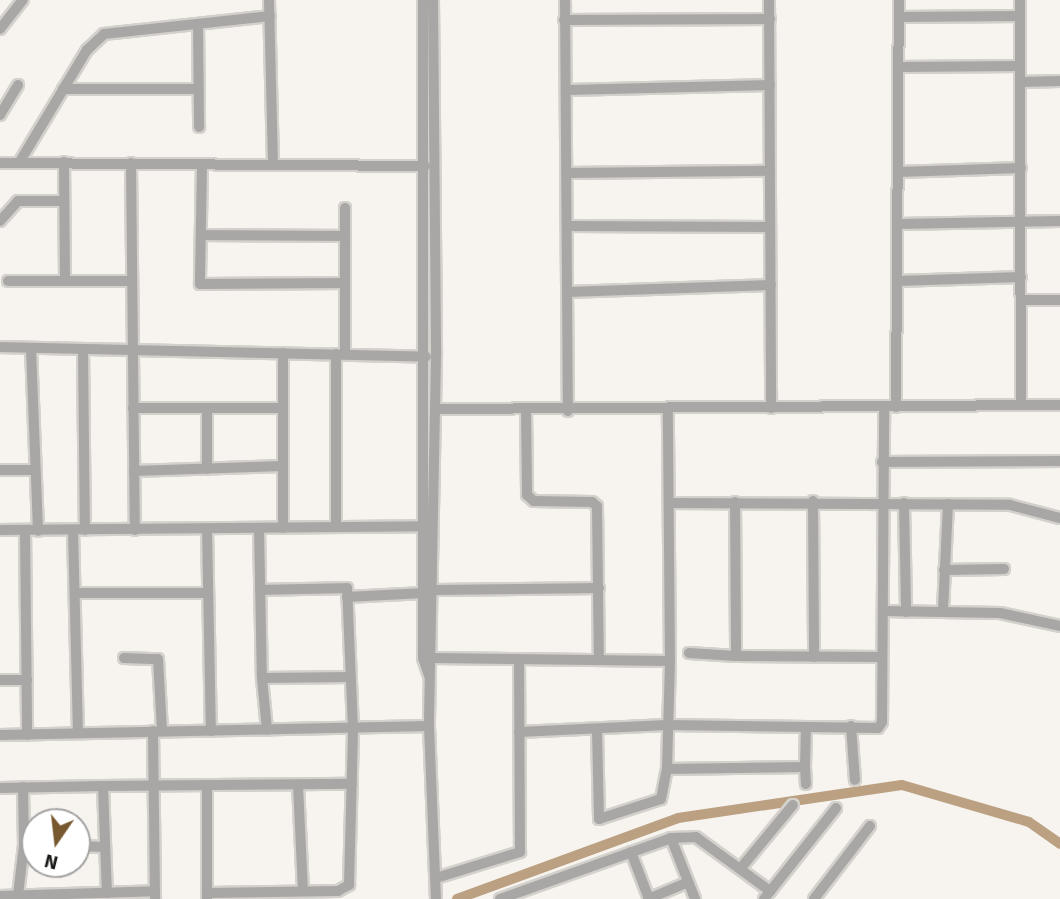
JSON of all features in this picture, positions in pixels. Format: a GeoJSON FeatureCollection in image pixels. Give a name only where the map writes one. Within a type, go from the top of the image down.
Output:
{"type":"FeatureCollection","features":[{"type":"Feature","properties":{"kind":"street"},"geometry":{"type":"LineString","coordinates":[[0,29],[23,0]]}},
{"type":"Feature","properties":{"kind":"street"},"geometry":{"type":"LineString","coordinates":[[269,0],[272,165]]}},
{"type":"Feature","properties":{"kind":"street"},"geometry":{"type":"LineString","coordinates":[[424,0],[425,526],[433,657],[429,675],[429,726],[436,899]]}},
{"type":"Feature","properties":{"kind":"street"},"geometry":{"type":"LineString","coordinates":[[429,675],[423,658],[429,592],[436,409],[433,0]]}},
{"type":"Feature","properties":{"kind":"street"},"geometry":{"type":"LineString","coordinates":[[565,0],[569,226],[568,411]]}},
{"type":"Feature","properties":{"kind":"street"},"geometry":{"type":"LineString","coordinates":[[769,0],[771,408]]}},
{"type":"Feature","properties":{"kind":"street"},"geometry":{"type":"LineString","coordinates":[[519,732],[667,725],[878,727],[882,722],[882,462],[890,407],[897,281],[899,0]]}},
{"type":"Feature","properties":{"kind":"street"},"geometry":{"type":"LineString","coordinates":[[1020,0],[1021,405]]}},
{"type":"Feature","properties":{"kind":"street"},"geometry":{"type":"LineString","coordinates":[[19,163],[87,50],[104,34],[270,16]]}},
{"type":"Feature","properties":{"kind":"street"},"geometry":{"type":"LineString","coordinates":[[899,17],[1020,16]]}},
{"type":"Feature","properties":{"kind":"street"},"geometry":{"type":"LineString","coordinates":[[564,20],[770,19]]}},
{"type":"Feature","properties":{"kind":"street"},"geometry":{"type":"LineString","coordinates":[[198,24],[199,127]]}},
{"type":"Feature","properties":{"kind":"street"},"geometry":{"type":"LineString","coordinates":[[899,67],[1020,66]]}},
{"type":"Feature","properties":{"kind":"street"},"geometry":{"type":"LineString","coordinates":[[1020,82],[1060,81]]}},
{"type":"Feature","properties":{"kind":"street"},"geometry":{"type":"LineString","coordinates":[[0,115],[18,85]]}},
{"type":"Feature","properties":{"kind":"street"},"geometry":{"type":"LineString","coordinates":[[566,90],[770,85]]}},
{"type":"Feature","properties":{"kind":"street"},"geometry":{"type":"LineString","coordinates":[[63,89],[198,89]]}},
{"type":"Feature","properties":{"kind":"street"},"geometry":{"type":"LineString","coordinates":[[64,162],[65,281]]}},
{"type":"Feature","properties":{"kind":"street"},"geometry":{"type":"LineString","coordinates":[[0,163],[425,166]]}},
{"type":"Feature","properties":{"kind":"street"},"geometry":{"type":"LineString","coordinates":[[131,163],[135,530]]}},
{"type":"Feature","properties":{"kind":"street"},"geometry":{"type":"LineString","coordinates":[[202,164],[200,284],[345,283]]}},
{"type":"Feature","properties":{"kind":"street"},"geometry":{"type":"LineString","coordinates":[[898,172],[1021,168]]}},
{"type":"Feature","properties":{"kind":"street"},"geometry":{"type":"LineString","coordinates":[[567,173],[770,171]]}},
{"type":"Feature","properties":{"kind":"street"},"geometry":{"type":"LineString","coordinates":[[0,221],[18,201],[64,201]]}},
{"type":"Feature","properties":{"kind":"street"},"geometry":{"type":"LineString","coordinates":[[336,527],[340,354],[345,283],[345,208]]}},
{"type":"Feature","properties":{"kind":"street"},"geometry":{"type":"LineString","coordinates":[[898,224],[1060,221]]}},
{"type":"Feature","properties":{"kind":"street"},"geometry":{"type":"LineString","coordinates":[[569,226],[770,227]]}},
{"type":"Feature","properties":{"kind":"street"},"geometry":{"type":"LineString","coordinates":[[201,235],[345,236]]}},
{"type":"Feature","properties":{"kind":"street"},"geometry":{"type":"LineString","coordinates":[[897,281],[1021,277]]}},
{"type":"Feature","properties":{"kind":"street"},"geometry":{"type":"LineString","coordinates":[[8,281],[131,281]]}},
{"type":"Feature","properties":{"kind":"street"},"geometry":{"type":"LineString","coordinates":[[568,292],[771,285]]}},
{"type":"Feature","properties":{"kind":"street"},"geometry":{"type":"LineString","coordinates":[[1021,300],[1060,300]]}},
{"type":"Feature","properties":{"kind":"street"},"geometry":{"type":"LineString","coordinates":[[0,347],[426,357]]}},
{"type":"Feature","properties":{"kind":"street"},"geometry":{"type":"LineString","coordinates":[[31,348],[38,531]]}},
{"type":"Feature","properties":{"kind":"street"},"geometry":{"type":"LineString","coordinates":[[78,733],[75,593],[83,349]]}},
{"type":"Feature","properties":{"kind":"street"},"geometry":{"type":"LineString","coordinates":[[283,353],[284,528]]}},
{"type":"Feature","properties":{"kind":"street"},"geometry":{"type":"LineString","coordinates":[[436,409],[568,411],[1060,405]]}},
{"type":"Feature","properties":{"kind":"street"},"geometry":{"type":"LineString","coordinates":[[133,408],[283,408]]}},
{"type":"Feature","properties":{"kind":"street"},"geometry":{"type":"LineString","coordinates":[[207,408],[207,469]]}},
{"type":"Feature","properties":{"kind":"street"},"geometry":{"type":"LineString","coordinates":[[526,410],[527,495],[534,501],[596,503],[599,660]]}},
{"type":"Feature","properties":{"kind":"street"},"geometry":{"type":"LineString","coordinates":[[597,730],[599,819],[661,799],[667,769],[670,660],[668,410]]}},
{"type":"Feature","properties":{"kind":"street"},"geometry":{"type":"LineString","coordinates":[[882,462],[1060,461]]}},
{"type":"Feature","properties":{"kind":"street"},"geometry":{"type":"LineString","coordinates":[[134,471],[283,466]]}},
{"type":"Feature","properties":{"kind":"street"},"geometry":{"type":"LineString","coordinates":[[0,470],[35,470]]}},
{"type":"Feature","properties":{"kind":"street"},"geometry":{"type":"LineString","coordinates":[[813,501],[814,657]]}},
{"type":"Feature","properties":{"kind":"street"},"geometry":{"type":"LineString","coordinates":[[669,503],[883,501],[1010,505],[1060,518]]}},
{"type":"Feature","properties":{"kind":"street"},"geometry":{"type":"LineString","coordinates":[[735,502],[736,656]]}},
{"type":"Feature","properties":{"kind":"street"},"geometry":{"type":"LineString","coordinates":[[904,503],[906,612]]}},
{"type":"Feature","properties":{"kind":"street"},"geometry":{"type":"LineString","coordinates":[[943,610],[947,504]]}},
{"type":"Feature","properties":{"kind":"street"},"geometry":{"type":"LineString","coordinates":[[0,530],[425,526]]}},
{"type":"Feature","properties":{"kind":"street"},"geometry":{"type":"LineString","coordinates":[[259,528],[262,678],[267,730]]}},
{"type":"Feature","properties":{"kind":"street"},"geometry":{"type":"LineString","coordinates":[[207,529],[211,731]]}},
{"type":"Feature","properties":{"kind":"street"},"geometry":{"type":"LineString","coordinates":[[25,530],[27,735]]}},
{"type":"Feature","properties":{"kind":"street"},"geometry":{"type":"LineString","coordinates":[[944,570],[1004,569]]}},
{"type":"Feature","properties":{"kind":"street"},"geometry":{"type":"LineString","coordinates":[[207,787],[207,896],[338,891],[349,885],[353,729],[347,588],[260,590]]}},
{"type":"Feature","properties":{"kind":"street"},"geometry":{"type":"LineString","coordinates":[[347,597],[599,588]]}},
{"type":"Feature","properties":{"kind":"street"},"geometry":{"type":"LineString","coordinates":[[75,593],[208,593]]}},
{"type":"Feature","properties":{"kind":"street"},"geometry":{"type":"LineString","coordinates":[[883,611],[1000,613],[1060,626]]}},
{"type":"Feature","properties":{"kind":"street"},"geometry":{"type":"LineString","coordinates":[[689,653],[883,657]]}},
{"type":"Feature","properties":{"kind":"street"},"geometry":{"type":"LineString","coordinates":[[433,657],[670,660]]}},
{"type":"Feature","properties":{"kind":"street"},"geometry":{"type":"LineString","coordinates":[[0,896],[107,893],[155,895],[153,789],[158,659],[124,658]]}},
{"type":"Feature","properties":{"kind":"street"},"geometry":{"type":"LineString","coordinates":[[436,878],[520,852],[519,659]]}},
{"type":"Feature","properties":{"kind":"street"},"geometry":{"type":"LineString","coordinates":[[262,678],[351,677]]}},
{"type":"Feature","properties":{"kind":"street"},"geometry":{"type":"LineString","coordinates":[[0,680],[27,680]]}},
{"type":"Feature","properties":{"kind":"street"},"geometry":{"type":"LineString","coordinates":[[0,735],[429,726]]}},
{"type":"Feature","properties":{"kind":"street"},"geometry":{"type":"LineString","coordinates":[[851,726],[855,780]]}},
{"type":"Feature","properties":{"kind":"street"},"geometry":{"type":"LineString","coordinates":[[806,727],[806,784]]}},
{"type":"Feature","properties":{"kind":"street"},"geometry":{"type":"LineString","coordinates":[[667,769],[805,767]]}},
{"type":"Feature","properties":{"kind":"street"},"geometry":{"type":"LineString","coordinates":[[0,788],[103,786],[153,789],[352,784]]}},
{"type":"Feature","properties":{"kind":"street"},"geometry":{"type":"LineString","coordinates":[[298,785],[303,891]]}},
{"type":"Feature","properties":{"kind":"street"},"geometry":{"type":"LineString","coordinates":[[103,786],[107,893]]}},
{"type":"Feature","properties":{"kind":"street"},"geometry":{"type":"LineString","coordinates":[[23,788],[25,808]]}},
{"type":"Feature","properties":{"kind":"street"},"geometry":{"type":"LineString","coordinates":[[740,869],[793,805]]}},
{"type":"Feature","properties":{"kind":"street"},"geometry":{"type":"LineString","coordinates":[[500,899],[671,838],[696,837],[740,869],[767,895],[836,808]]}},
{"type":"Feature","properties":{"kind":"street"},"geometry":{"type":"LineString","coordinates":[[814,899],[870,826]]}},
{"type":"Feature","properties":{"kind":"street"},"geometry":{"type":"LineString","coordinates":[[671,838],[686,883],[695,899]]}},
{"type":"Feature","properties":{"kind":"street"},"geometry":{"type":"LineString","coordinates":[[91,846],[105,847]]}},
{"type":"Feature","properties":{"kind":"street"},"geometry":{"type":"LineString","coordinates":[[631,852],[649,899],[686,883]]}},
{"type":"Feature","properties":{"kind":"street"},"geometry":{"type":"LineString","coordinates":[[18,895],[22,878]]}},
{"type":"Feature","properties":{"kind":"waterway"},"geometry":{"type":"LineString","coordinates":[[457,899],[678,818],[902,785],[1029,822],[1060,844]]}}]}
